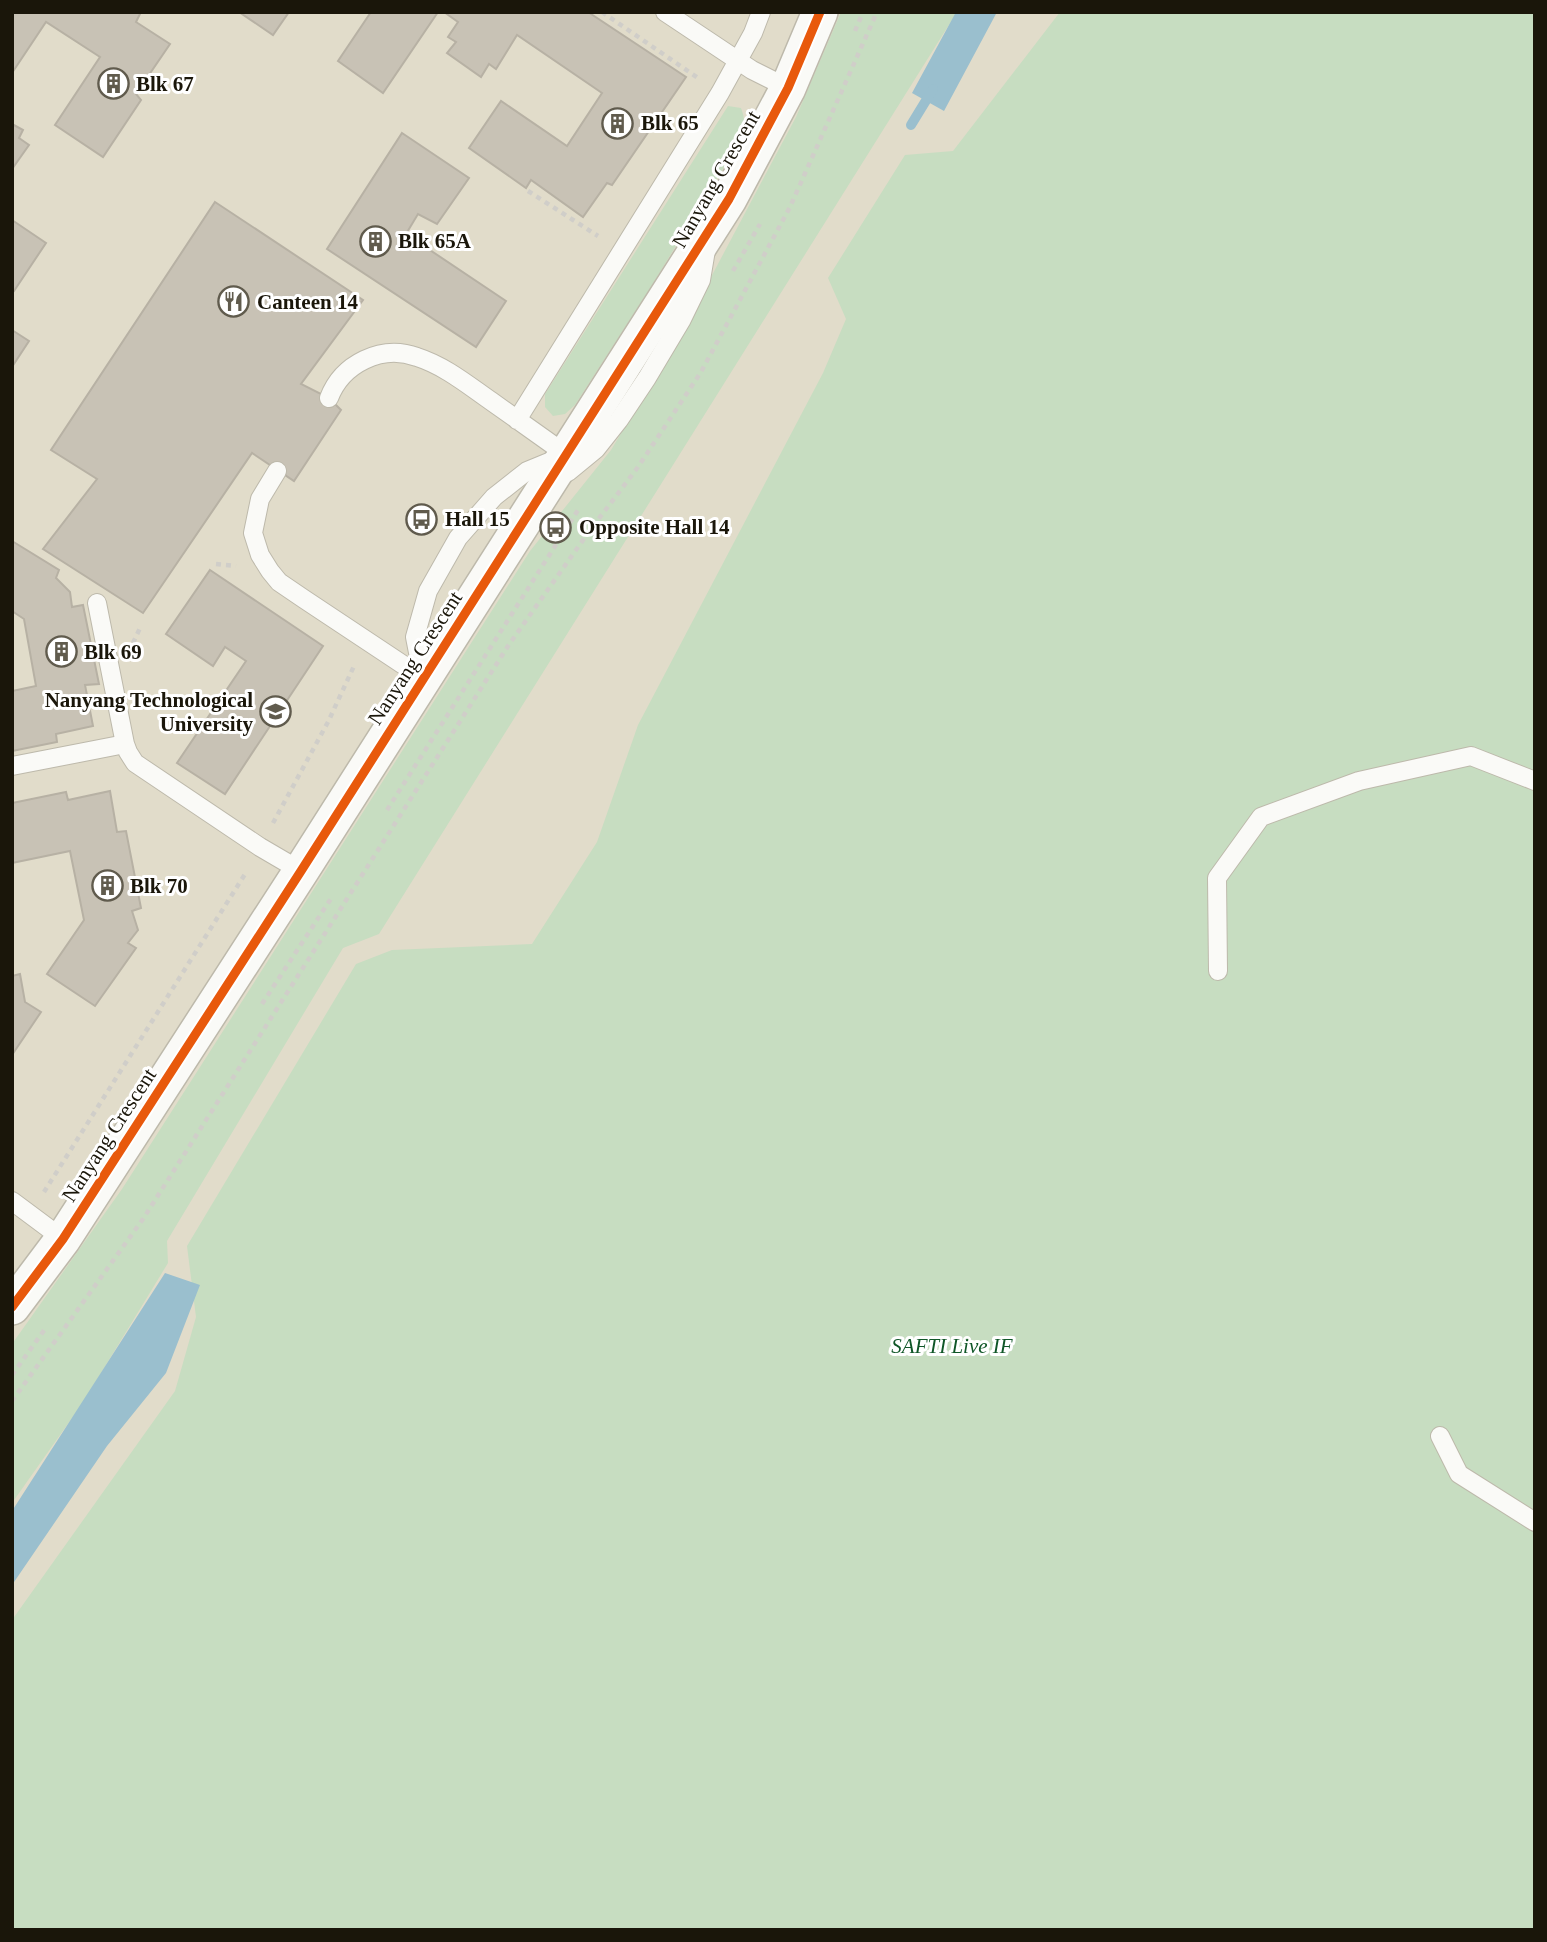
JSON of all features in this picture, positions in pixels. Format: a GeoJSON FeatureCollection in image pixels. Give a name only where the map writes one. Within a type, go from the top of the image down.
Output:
{"type":"FeatureCollection","features":[{"type":"Feature","properties":{"kind":"street","name":"Nanyang Crescent"},"geometry":{"type":"LineString","coordinates":[[12,1307],[62,1239],[302,871],[729,199],[788,88],[820,12]]}},
{"type":"Feature","properties":{"kind":"lane"},"geometry":{"type":"LineString","coordinates":[[665,12],[737,60],[788,88]]}},
{"type":"Feature","properties":{"kind":"lane"},"geometry":{"type":"LineString","coordinates":[[517,420],[720,93],[753,33],[761,12]]}},
{"type":"Feature","properties":{"kind":"lane"},"geometry":{"type":"LineString","coordinates":[[541,494],[596,449],[647,378],[681,321],[701,280],[709,230]]}},
{"type":"Feature","properties":{"kind":"lane"},"geometry":{"type":"LineString","coordinates":[[329,398],[341,376],[375,355],[416,356],[456,376],[567,455]]}},
{"type":"Feature","properties":{"kind":"lane"},"geometry":{"type":"LineString","coordinates":[[423,677],[415,637],[428,591],[458,538],[494,497],[527,471],[567,455]]}},
{"type":"Feature","properties":{"kind":"lane"},"geometry":{"type":"LineString","coordinates":[[277,471],[260,499],[253,533],[260,555],[279,582],[423,677]]}},
{"type":"Feature","properties":{"kind":"lane"},"geometry":{"type":"LineString","coordinates":[[97,603],[125,744],[135,763],[260,847],[302,871]]}},
{"type":"Feature","properties":{"kind":"lane"},"geometry":{"type":"LineString","coordinates":[[12,766],[125,744]]}},
{"type":"Feature","properties":{"kind":"lane"},"geometry":{"type":"LineString","coordinates":[[1218,971],[1217,878],[1261,817],[1359,780],[1471,756],[1535,781]]}},
{"type":"Feature","properties":{"kind":"lane"},"geometry":{"type":"LineString","coordinates":[[12,1201],[62,1239]]}},
{"type":"Feature","properties":{"kind":"lane"},"geometry":{"type":"LineString","coordinates":[[1440,1436],[1459,1474],[1535,1522]]}},
{"type":"Feature","properties":{"kind":"path"},"geometry":{"type":"LineString","coordinates":[[602,12],[720,93]]}},
{"type":"Feature","properties":{"kind":"path"},"geometry":{"type":"LineString","coordinates":[[12,1401],[143,1219],[508,646],[638,467],[701,372],[790,207],[877,12]]}},
{"type":"Feature","properties":{"kind":"path"},"geometry":{"type":"LineString","coordinates":[[528,191],[582,227]]}},
{"type":"Feature","properties":{"kind":"path"},"geometry":{"type":"LineString","coordinates":[[216,564],[237,566]]}},
{"type":"Feature","properties":{"kind":"path"},"geometry":{"type":"LineString","coordinates":[[129,652],[140,628]]}},
{"type":"Feature","properties":{"kind":"path"},"geometry":{"type":"LineString","coordinates":[[30,1214],[227,904],[328,722],[367,640]]}},
{"type":"Feature","properties":{"kind":"green space"},"geometry":{"type":"Polygon","coordinates":[[[841,12],[957,12],[379,934],[343,948],[167,1241],[168,1263],[84,1401],[12,1503],[12,1344],[122,1189],[530,551],[611,450],[684,328],[796,117],[841,12]]]}},
{"type":"Feature","properties":{"kind":"green space","name":"SAFTI Live IF"},"geometry":{"type":"Polygon","coordinates":[[[1060,12],[1535,12],[1535,1930],[12,1930],[12,1620],[175,1391],[196,1317],[187,1246],[356,964],[392,950],[532,944],[597,842],[638,725],[823,373],[846,319],[828,278],[905,155],[953,151],[1060,12]]]}},
{"type":"Feature","properties":{"kind":"green space"},"geometry":{"type":"Polygon","coordinates":[[[728,106],[741,108],[743,113],[744,125],[740,141],[575,405],[565,414],[553,416],[545,407],[545,394],[728,106]]]}},
{"type":"Feature","properties":{"kind":"water"},"geometry":{"type":"Polygon","coordinates":[[[956,12],[997,12],[944,111],[912,93],[956,12]]]}},
{"type":"Feature","properties":{"kind":"water"},"geometry":{"type":"Polygon","coordinates":[[[165,1273],[200,1285],[166,1373],[107,1446],[12,1585],[12,1511],[165,1273]]]}},
{"type":"Feature","properties":{"kind":"building","name":"Blk 67"},"geometry":{"type":"Polygon","coordinates":[[[12,12],[138,12],[140,14],[136,22],[170,44],[136,94],[141,100],[103,157],[55,125],[100,57],[46,22],[12,73],[12,12]]]}},
{"type":"Feature","properties":{"kind":"building"},"geometry":{"type":"Polygon","coordinates":[[[239,12],[289,12],[273,35],[239,12]]]}},
{"type":"Feature","properties":{"kind":"building"},"geometry":{"type":"Polygon","coordinates":[[[371,12],[438,12],[383,93],[338,61],[371,12]]]}},
{"type":"Feature","properties":{"kind":"building","name":"Blk 65"},"geometry":{"type":"Polygon","coordinates":[[[444,12],[588,12],[686,77],[612,185],[607,183],[583,217],[531,180],[526,188],[469,148],[501,101],[567,146],[602,93],[517,35],[496,69],[489,64],[481,77],[447,53],[456,42],[448,37],[458,22],[444,12]]]}},
{"type":"Feature","properties":{"kind":"building"},"geometry":{"type":"Polygon","coordinates":[[[12,124],[23,130],[19,138],[29,145],[12,169],[12,124]]]}},
{"type":"Feature","properties":{"kind":"building","name":"Blk 65A"},"geometry":{"type":"Polygon","coordinates":[[[402,133],[469,178],[437,224],[418,214],[406,234],[506,301],[476,347],[327,249],[402,133]]]}},
{"type":"Feature","properties":{"kind":"building"},"geometry":{"type":"Polygon","coordinates":[[[215,202],[363,300],[301,384],[329,398],[341,410],[294,481],[252,453],[143,613],[43,549],[97,479],[51,450],[215,202]]]}},
{"type":"Feature","properties":{"kind":"building"},"geometry":{"type":"Polygon","coordinates":[[[12,220],[46,243],[14,291],[12,290],[12,220]]]}},
{"type":"Feature","properties":{"kind":"building"},"geometry":{"type":"Polygon","coordinates":[[[12,330],[29,341],[12,367],[12,330]]]}},
{"type":"Feature","properties":{"kind":"building","name":"Blk 69"},"geometry":{"type":"Polygon","coordinates":[[[12,541],[59,570],[56,578],[70,592],[72,607],[83,605],[99,684],[85,685],[93,726],[56,734],[57,742],[12,751],[12,691],[36,686],[24,619],[12,611],[12,541]]]}},
{"type":"Feature","properties":{"kind":"building"},"geometry":{"type":"Polygon","coordinates":[[[210,570],[323,646],[225,794],[177,763],[246,661],[225,647],[213,666],[166,634],[210,570]]]}},
{"type":"Feature","properties":{"kind":"building","name":"Blk 70"},"geometry":{"type":"Polygon","coordinates":[[[110,791],[117,832],[126,831],[141,908],[132,911],[138,930],[128,943],[136,948],[95,1006],[47,974],[84,920],[70,851],[12,863],[12,803],[66,792],[68,800],[110,791]]]}},
{"type":"Feature","properties":{"kind":"building"},"geometry":{"type":"Polygon","coordinates":[[[20,974],[25,1002],[41,1012],[12,1055],[12,976],[20,974]]]}},
{"type":"Feature","properties":{"kind":"waterway"},"geometry":{"type":"LineString","coordinates":[[911,125],[933,89]]}},
{"type":"Feature","properties":{"kind":"cycle path"},"geometry":{"type":"LineString","coordinates":[[12,1307],[63,1239],[729,199],[788,88],[820,12]]}},
{"type":"Feature","properties":{"kind":"place","name":"Blk 67"},"geometry":{"type":"Point","coordinates":[113,84]}},
{"type":"Feature","properties":{"kind":"place","name":"Blk 65"},"geometry":{"type":"Point","coordinates":[618,123]}},
{"type":"Feature","properties":{"kind":"place","name":"Blk 65A"},"geometry":{"type":"Point","coordinates":[375,241]}},
{"type":"Feature","properties":{"kind":"place","name":"Canteen 14"},"geometry":{"type":"Point","coordinates":[234,302]}},
{"type":"Feature","properties":{"kind":"place","name":"Hall 15"},"geometry":{"type":"Point","coordinates":[422,519]}},
{"type":"Feature","properties":{"kind":"place","name":"Opposite Hall 14"},"geometry":{"type":"Point","coordinates":[556,527]}},
{"type":"Feature","properties":{"kind":"place","name":"Blk 69"},"geometry":{"type":"Point","coordinates":[61,652]}},
{"type":"Feature","properties":{"kind":"place","name":"Nanyang Technological University"},"geometry":{"type":"Point","coordinates":[276,712]}},
{"type":"Feature","properties":{"kind":"place","name":"Blk 70"},"geometry":{"type":"Point","coordinates":[107,886]}}]}
